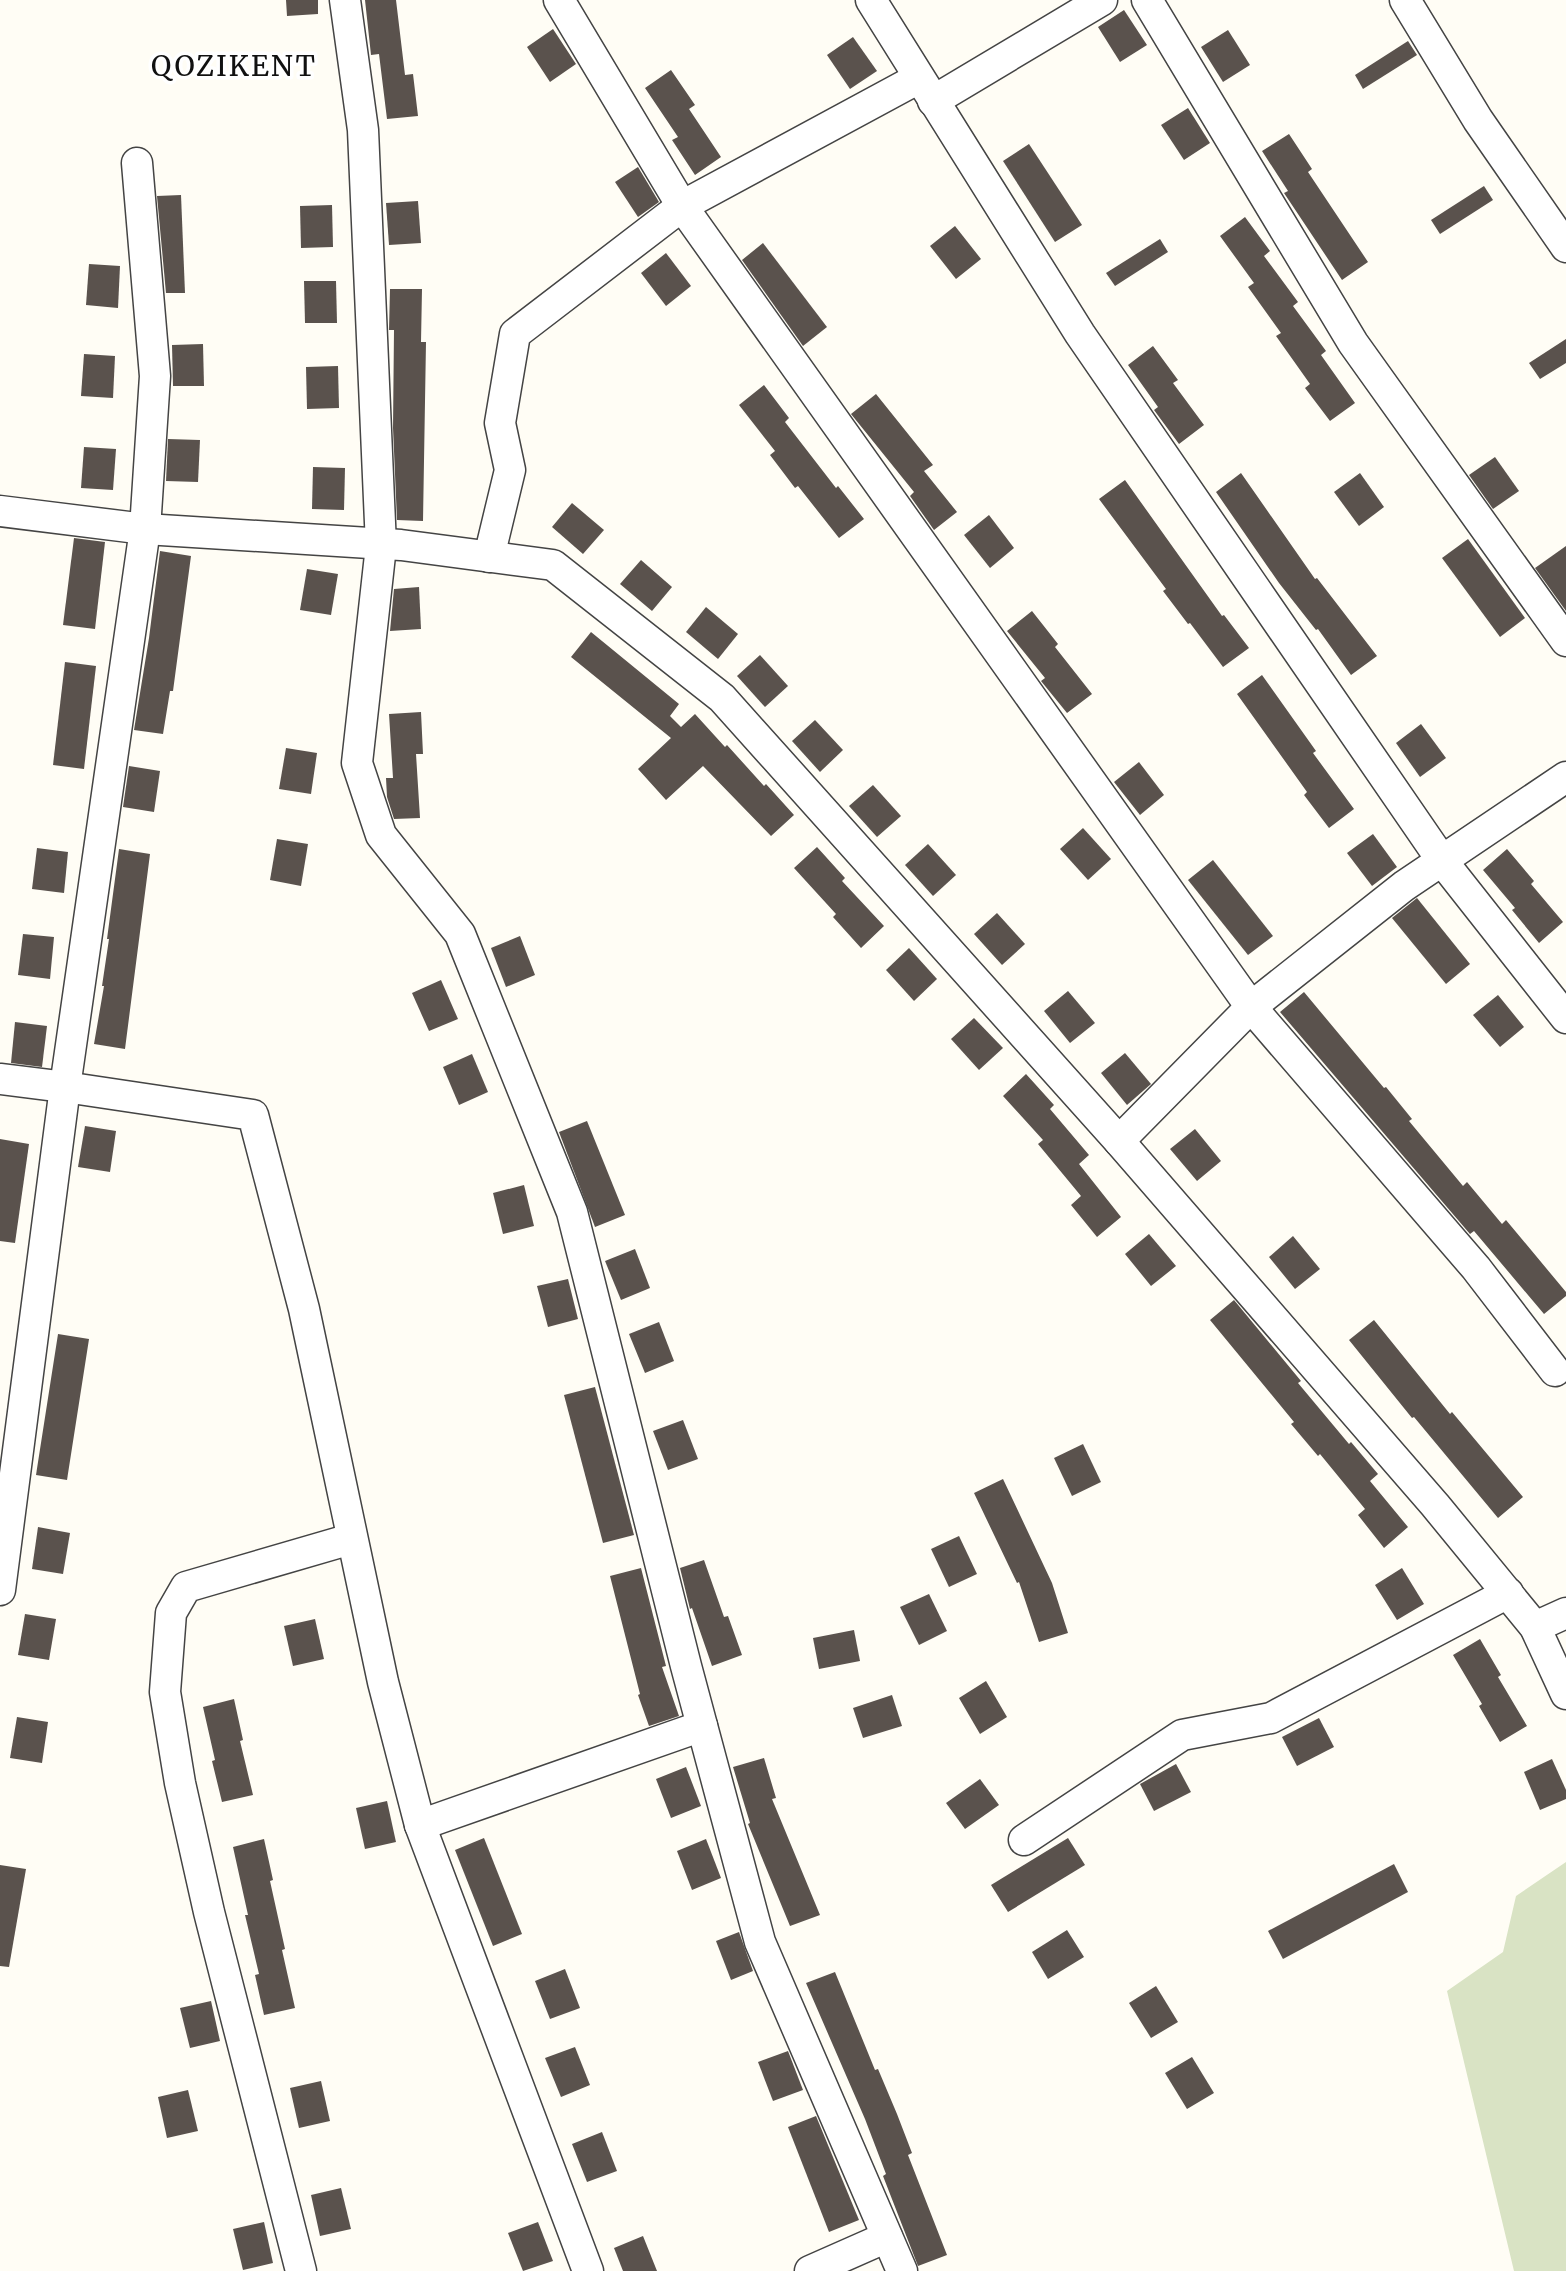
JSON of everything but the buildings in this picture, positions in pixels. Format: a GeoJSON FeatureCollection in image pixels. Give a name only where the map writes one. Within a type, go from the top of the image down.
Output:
{"type":"FeatureCollection","features":[{"type":"Feature","properties":{"kind":"street"},"geometry":{"type":"LineString","coordinates":[[345,0],[363,130],[381,546],[357,762],[381,835],[460,934],[572,1212],[702,1726],[760,1942],[902,2271]]}},
{"type":"Feature","properties":{"kind":"street"},"geometry":{"type":"LineString","coordinates":[[559,0],[682,206],[1251,1007],[1476,1268],[1555,1371]]}},
{"type":"Feature","properties":{"kind":"street"},"geometry":{"type":"LineString","coordinates":[[871,0],[1080,334],[1443,862],[1566,1018]]}},
{"type":"Feature","properties":{"kind":"street"},"geometry":{"type":"LineString","coordinates":[[489,557],[510,470],[500,423],[515,334],[682,206],[926,90],[1102,0]]}},
{"type":"Feature","properties":{"kind":"street"},"geometry":{"type":"LineString","coordinates":[[1147,0],[1353,343],[1566,641]]}},
{"type":"Feature","properties":{"kind":"street"},"geometry":{"type":"LineString","coordinates":[[1405,0],[1479,120],[1566,247]]}},
{"type":"Feature","properties":{"kind":"street"},"geometry":{"type":"LineString","coordinates":[[0,1590],[65,1087],[145,529],[155,376],[137,163]]}},
{"type":"Feature","properties":{"kind":"street"},"geometry":{"type":"LineString","coordinates":[[0,511],[145,529],[381,546],[401,545],[553,565],[722,698],[1119,1141],[1417,1484],[1535,1627],[1566,1694]]}},
{"type":"Feature","properties":{"kind":"street"},"geometry":{"type":"LineString","coordinates":[[1119,1141],[1251,1007],[1404,886],[1566,777]]}},
{"type":"Feature","properties":{"kind":"street"},"geometry":{"type":"LineString","coordinates":[[0,1079],[253,1115],[304,1309],[383,1682],[421,1825],[588,2271]]}},
{"type":"Feature","properties":{"kind":"street"},"geometry":{"type":"LineString","coordinates":[[301,2271],[209,1912],[180,1783],[165,1692],[171,1613],[186,1587],[351,1539]]}},
{"type":"Feature","properties":{"kind":"street"},"geometry":{"type":"LineString","coordinates":[[1024,1840],[1182,1735],[1271,1718],[1508,1593]]}},
{"type":"Feature","properties":{"kind":"street"},"geometry":{"type":"LineString","coordinates":[[1535,1627],[1566,1613]]}},
{"type":"Feature","properties":{"kind":"street"},"geometry":{"type":"LineString","coordinates":[[421,1825],[702,1726]]}},
{"type":"Feature","properties":{"kind":"street"},"geometry":{"type":"LineString","coordinates":[[810,2271],[887,2237]]}},
{"type":"Feature","properties":{"kind":"green space"},"geometry":{"type":"Polygon","coordinates":[[[1566,1862],[1566,2271],[1514,2271],[1447,1991],[1503,1952],[1516,1896],[1566,1862]]]}},
{"type":"Feature","properties":{"kind":"district","name":"QOZIKENT"},"geometry":{"type":"Point","coordinates":[234,66]}}]}
